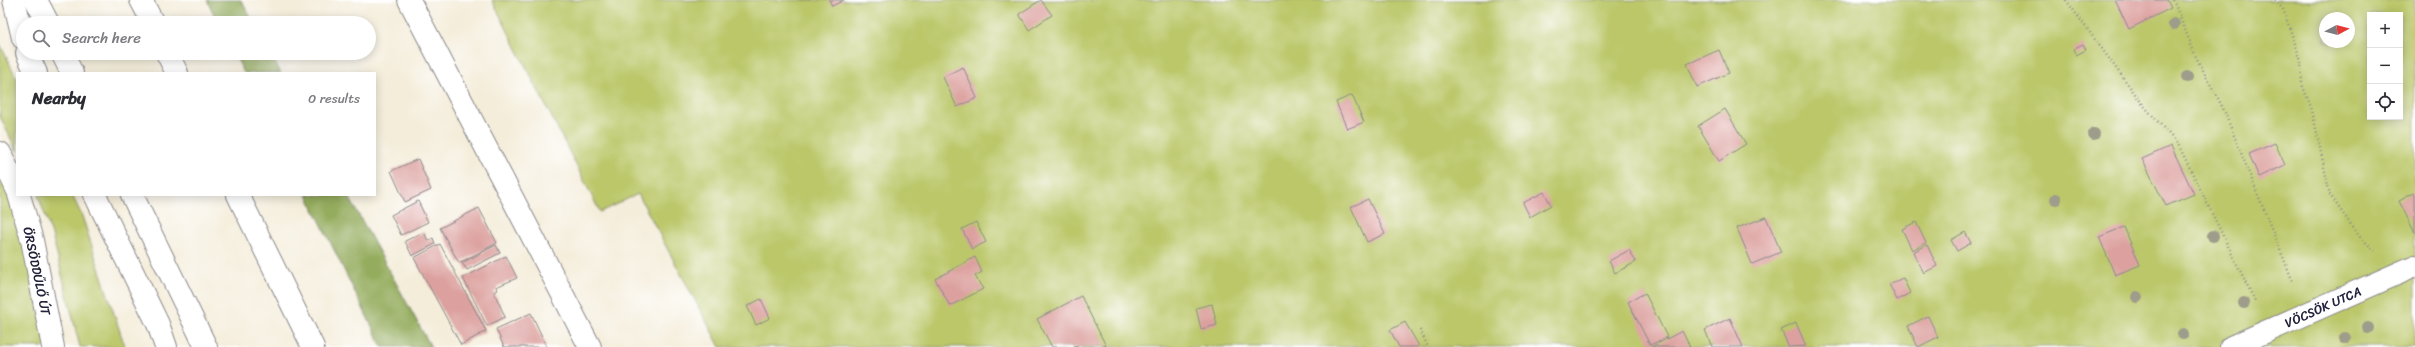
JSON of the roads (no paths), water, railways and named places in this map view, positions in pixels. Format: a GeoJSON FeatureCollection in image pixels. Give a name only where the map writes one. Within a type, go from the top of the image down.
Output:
{"type":"FeatureCollection","features":[{"type":"Feature","properties":{"kind":"street"},"geometry":{"type":"LineString","coordinates":[[14,0],[18,16]]}},
{"type":"Feature","properties":{"kind":"street"},"geometry":{"type":"LineString","coordinates":[[36,0],[44,16]]}},
{"type":"Feature","properties":{"kind":"street"},"geometry":{"type":"LineString","coordinates":[[141,0],[149,16]]}},
{"type":"Feature","properties":{"kind":"street"},"geometry":{"type":"LineString","coordinates":[[409,0],[590,347]]}},
{"type":"Feature","properties":{"kind":"street"},"geometry":{"type":"LineString","coordinates":[[30,60],[36,72]]}},
{"type":"Feature","properties":{"kind":"street"},"geometry":{"type":"LineString","coordinates":[[66,60],[72,72]]}},
{"type":"Feature","properties":{"kind":"street"},"geometry":{"type":"LineString","coordinates":[[171,60],[177,72]]}},
{"type":"Feature","properties":{"kind":"street"},"geometry":{"type":"LineString","coordinates":[[0,152],[16,187]]}},
{"type":"Feature","properties":{"kind":"street","name":"ÖRSÖDDŰLŐ ÚT"},"geometry":{"type":"LineString","coordinates":[[19,196],[32,240],[53,347]]}},
{"type":"Feature","properties":{"kind":"street"},"geometry":{"type":"LineString","coordinates":[[95,196],[158,324],[166,347]]}},
{"type":"Feature","properties":{"kind":"street"},"geometry":{"type":"LineString","coordinates":[[132,196],[206,347]]}},
{"type":"Feature","properties":{"kind":"street"},"geometry":{"type":"LineString","coordinates":[[238,196],[313,347]]}},
{"type":"Feature","properties":{"kind":"street","name":"VÖCSÖK UTCA"},"geometry":{"type":"LineString","coordinates":[[2231,347],[2415,266]]}}]}
